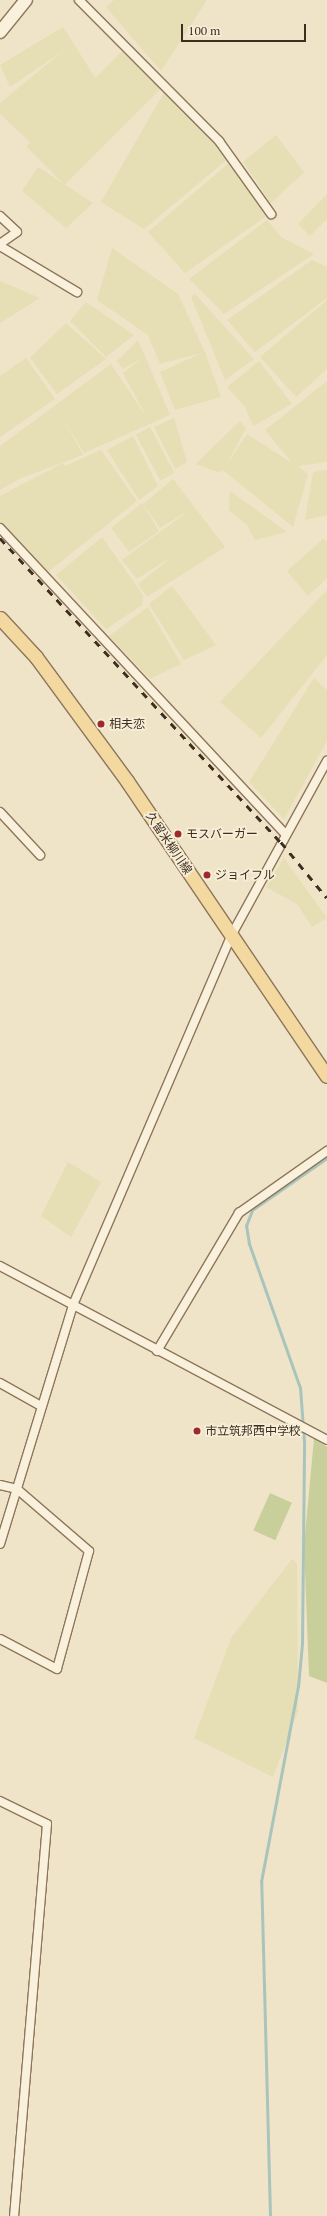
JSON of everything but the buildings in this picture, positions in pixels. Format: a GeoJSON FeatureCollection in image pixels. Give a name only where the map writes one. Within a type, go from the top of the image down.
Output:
{"type":"FeatureCollection","features":[{"type":"Feature","properties":{"kind":"main road"},"geometry":{"type":"LineString","coordinates":[[0,32],[26,0]]}},
{"type":"Feature","properties":{"kind":"main road","name":"久留米柳川線"},"geometry":{"type":"LineString","coordinates":[[0,618],[36,657],[127,781],[327,1076]]}},
{"type":"Feature","properties":{"kind":"street"},"geometry":{"type":"LineString","coordinates":[[79,0],[219,141],[271,214]]}},
{"type":"Feature","properties":{"kind":"street"},"geometry":{"type":"LineString","coordinates":[[0,216],[17,232],[0,245],[77,292]]}},
{"type":"Feature","properties":{"kind":"street"},"geometry":{"type":"LineString","coordinates":[[0,528],[286,834]]}},
{"type":"Feature","properties":{"kind":"street"},"geometry":{"type":"LineString","coordinates":[[0,1544],[73,1305],[231,936],[327,761]]}},
{"type":"Feature","properties":{"kind":"street"},"geometry":{"type":"LineString","coordinates":[[0,812],[40,855]]}},
{"type":"Feature","properties":{"kind":"street"},"geometry":{"type":"LineString","coordinates":[[157,1351],[239,1213],[327,1151]]}},
{"type":"Feature","properties":{"kind":"street"},"geometry":{"type":"LineString","coordinates":[[0,1266],[157,1351],[327,1440]]}},
{"type":"Feature","properties":{"kind":"street"},"geometry":{"type":"LineString","coordinates":[[0,1383],[41,1406]]}},
{"type":"Feature","properties":{"kind":"street"},"geometry":{"type":"LineString","coordinates":[[0,1485],[17,1489],[89,1551],[57,1669],[0,1639]]}},
{"type":"Feature","properties":{"kind":"street"},"geometry":{"type":"LineString","coordinates":[[0,1800],[47,1824],[14,2216]]}},
{"type":"Feature","properties":{"kind":"shaded area"},"geometry":{"type":"Polygon","coordinates":[[[114,0],[207,0],[161,71],[106,7],[114,0]]]}},
{"type":"Feature","properties":{"kind":"shaded area"},"geometry":{"type":"Polygon","coordinates":[[[63,27],[96,79],[48,159],[0,114],[0,103],[63,51],[10,87],[0,65],[63,27]]]}},
{"type":"Feature","properties":{"kind":"shaded area"},"geometry":{"type":"Polygon","coordinates":[[[124,49],[162,87],[65,185],[26,147],[124,49]]]}},
{"type":"Feature","properties":{"kind":"shaded area"},"geometry":{"type":"Polygon","coordinates":[[[166,89],[229,158],[144,229],[101,202],[166,89]]]}},
{"type":"Feature","properties":{"kind":"shaded area"},"geometry":{"type":"Polygon","coordinates":[[[276,135],[304,172],[271,203],[243,162],[276,135]]]}},
{"type":"Feature","properties":{"kind":"shaded area"},"geometry":{"type":"Polygon","coordinates":[[[229,163],[268,215],[185,273],[148,232],[229,163]]]}},
{"type":"Feature","properties":{"kind":"shaded area"},"geometry":{"type":"Polygon","coordinates":[[[38,167],[93,203],[66,228],[22,191],[38,167]]]}},
{"type":"Feature","properties":{"kind":"shaded area"},"geometry":{"type":"Polygon","coordinates":[[[327,194],[327,219],[310,236],[298,224],[327,194]]]}},
{"type":"Feature","properties":{"kind":"shaded area"},"geometry":{"type":"Polygon","coordinates":[[[267,220],[281,237],[314,254],[224,314],[189,279],[267,220]]]}},
{"type":"Feature","properties":{"kind":"shaded area"},"geometry":{"type":"Polygon","coordinates":[[[112,248],[178,294],[205,352],[221,397],[175,410],[160,372],[202,353],[160,364],[148,335],[97,300],[112,248]]]}},
{"type":"Feature","properties":{"kind":"shaded area"},"geometry":{"type":"Polygon","coordinates":[[[312,260],[327,267],[327,298],[255,352],[227,320],[312,260]]]}},
{"type":"Feature","properties":{"kind":"shaded area"},"geometry":{"type":"Polygon","coordinates":[[[0,281],[40,298],[0,323],[0,281]]]}},
{"type":"Feature","properties":{"kind":"shaded area"},"geometry":{"type":"Polygon","coordinates":[[[195,294],[254,359],[225,380],[191,297],[195,294]]]}},
{"type":"Feature","properties":{"kind":"shaded area"},"geometry":{"type":"Polygon","coordinates":[[[327,300],[327,369],[296,397],[260,357],[327,300]]]}},
{"type":"Feature","properties":{"kind":"shaded area"},"geometry":{"type":"Polygon","coordinates":[[[86,302],[134,335],[106,357],[70,321],[86,302]]]}},
{"type":"Feature","properties":{"kind":"shaded area"},"geometry":{"type":"Polygon","coordinates":[[[66,323],[106,359],[57,394],[30,358],[66,323]]]}},
{"type":"Feature","properties":{"kind":"shaded area"},"geometry":{"type":"Polygon","coordinates":[[[138,340],[170,415],[84,453],[63,418],[83,455],[19,479],[0,490],[0,446],[111,364],[147,418],[123,373],[141,359],[123,369],[117,361],[138,340]]]}},
{"type":"Feature","properties":{"kind":"shaded area"},"geometry":{"type":"Polygon","coordinates":[[[26,358],[55,399],[0,437],[0,376],[26,358]]]}},
{"type":"Feature","properties":{"kind":"shaded area"},"geometry":{"type":"Polygon","coordinates":[[[259,361],[292,404],[253,426],[245,407],[227,387],[259,361]]]}},
{"type":"Feature","properties":{"kind":"shaded area"},"geometry":{"type":"Polygon","coordinates":[[[327,381],[327,462],[298,466],[308,474],[293,527],[224,471],[217,472],[196,464],[240,421],[246,428],[227,464],[247,434],[292,463],[265,430],[327,381]]]}},
{"type":"Feature","properties":{"kind":"shaded area"},"geometry":{"type":"Polygon","coordinates":[[[174,418],[187,462],[175,469],[154,427],[174,418]]]}},
{"type":"Feature","properties":{"kind":"shaded area"},"geometry":{"type":"Polygon","coordinates":[[[150,427],[174,473],[160,480],[136,435],[150,427]]]}},
{"type":"Feature","properties":{"kind":"shaded area"},"geometry":{"type":"Polygon","coordinates":[[[133,436],[158,486],[139,500],[107,450],[133,436]]]}},
{"type":"Feature","properties":{"kind":"shaded area"},"geometry":{"type":"Polygon","coordinates":[[[101,450],[137,501],[48,572],[0,521],[0,496],[63,463],[65,466],[101,450]]]}},
{"type":"Feature","properties":{"kind":"shaded area"},"geometry":{"type":"Polygon","coordinates":[[[327,470],[327,515],[305,520],[313,472],[327,470]]]}},
{"type":"Feature","properties":{"kind":"shaded area"},"geometry":{"type":"Polygon","coordinates":[[[173,479],[225,547],[147,597],[138,584],[173,556],[137,579],[122,560],[191,509],[160,528],[143,504],[173,479]]]}},
{"type":"Feature","properties":{"kind":"shaded area"},"geometry":{"type":"Polygon","coordinates":[[[230,491],[287,532],[255,540],[247,525],[229,510],[230,491]]]}},
{"type":"Feature","properties":{"kind":"shaded area"},"geometry":{"type":"Polygon","coordinates":[[[142,503],[159,531],[129,552],[111,528],[142,503]]]}},
{"type":"Feature","properties":{"kind":"shaded area"},"geometry":{"type":"Polygon","coordinates":[[[102,537],[143,595],[142,605],[106,629],[56,575],[102,537]]]}},
{"type":"Feature","properties":{"kind":"shaded area"},"geometry":{"type":"Polygon","coordinates":[[[323,539],[327,542],[327,578],[308,596],[287,571],[323,539]]]}},
{"type":"Feature","properties":{"kind":"shaded area"},"geometry":{"type":"Polygon","coordinates":[[[172,586],[216,645],[184,660],[149,604],[172,586]]]}},
{"type":"Feature","properties":{"kind":"shaded area"},"geometry":{"type":"Polygon","coordinates":[[[327,590],[327,655],[261,738],[220,702],[327,590]]]}},
{"type":"Feature","properties":{"kind":"shaded area"},"geometry":{"type":"Polygon","coordinates":[[[148,607],[181,664],[150,679],[109,636],[148,607]]]}},
{"type":"Feature","properties":{"kind":"shaded area"},"geometry":{"type":"Polygon","coordinates":[[[314,678],[327,690],[327,741],[284,819],[249,782],[314,678]]]}},
{"type":"Feature","properties":{"kind":"shaded area"},"geometry":{"type":"Polygon","coordinates":[[[284,858],[327,918],[312,927],[297,904],[266,887],[284,858]]]}},
{"type":"Feature","properties":{"kind":"shaded area"},"geometry":{"type":"Polygon","coordinates":[[[68,1162],[101,1182],[71,1237],[41,1216],[68,1162]]]}},
{"type":"Feature","properties":{"kind":"shaded area"},"geometry":{"type":"Polygon","coordinates":[[[292,1559],[297,1563],[298,1712],[273,1777],[194,1738],[231,1638],[292,1559]]]}},
{"type":"Feature","properties":{"kind":"green space"},"geometry":{"type":"Polygon","coordinates":[[[314,1438],[327,1447],[327,1683],[309,1676],[304,1546],[314,1438]]]}},
{"type":"Feature","properties":{"kind":"green space"},"geometry":{"type":"Polygon","coordinates":[[[270,1493],[292,1503],[275,1540],[253,1530],[270,1493]]]}},
{"type":"Feature","properties":{"kind":"waterway"},"geometry":{"type":"LineString","coordinates":[[270,2216],[261,1882],[298,1687],[302,1644],[304,1442],[300,1388],[249,1244],[246,1226],[252,1210],[327,1158]]}},
{"type":"Feature","properties":{"kind":"railway"},"geometry":{"type":"LineString","coordinates":[[0,538],[281,842],[327,898]]}},
{"type":"Feature","properties":{"kind":"place","name":"相夫恋"},"geometry":{"type":"Point","coordinates":[101,724]}},
{"type":"Feature","properties":{"kind":"place","name":"モスバーガー"},"geometry":{"type":"Point","coordinates":[178,834]}},
{"type":"Feature","properties":{"kind":"place","name":"ジョイフル"},"geometry":{"type":"Point","coordinates":[207,875]}},
{"type":"Feature","properties":{"kind":"place","name":"市立筑邦西中学校"},"geometry":{"type":"Point","coordinates":[197,1431]}}]}
